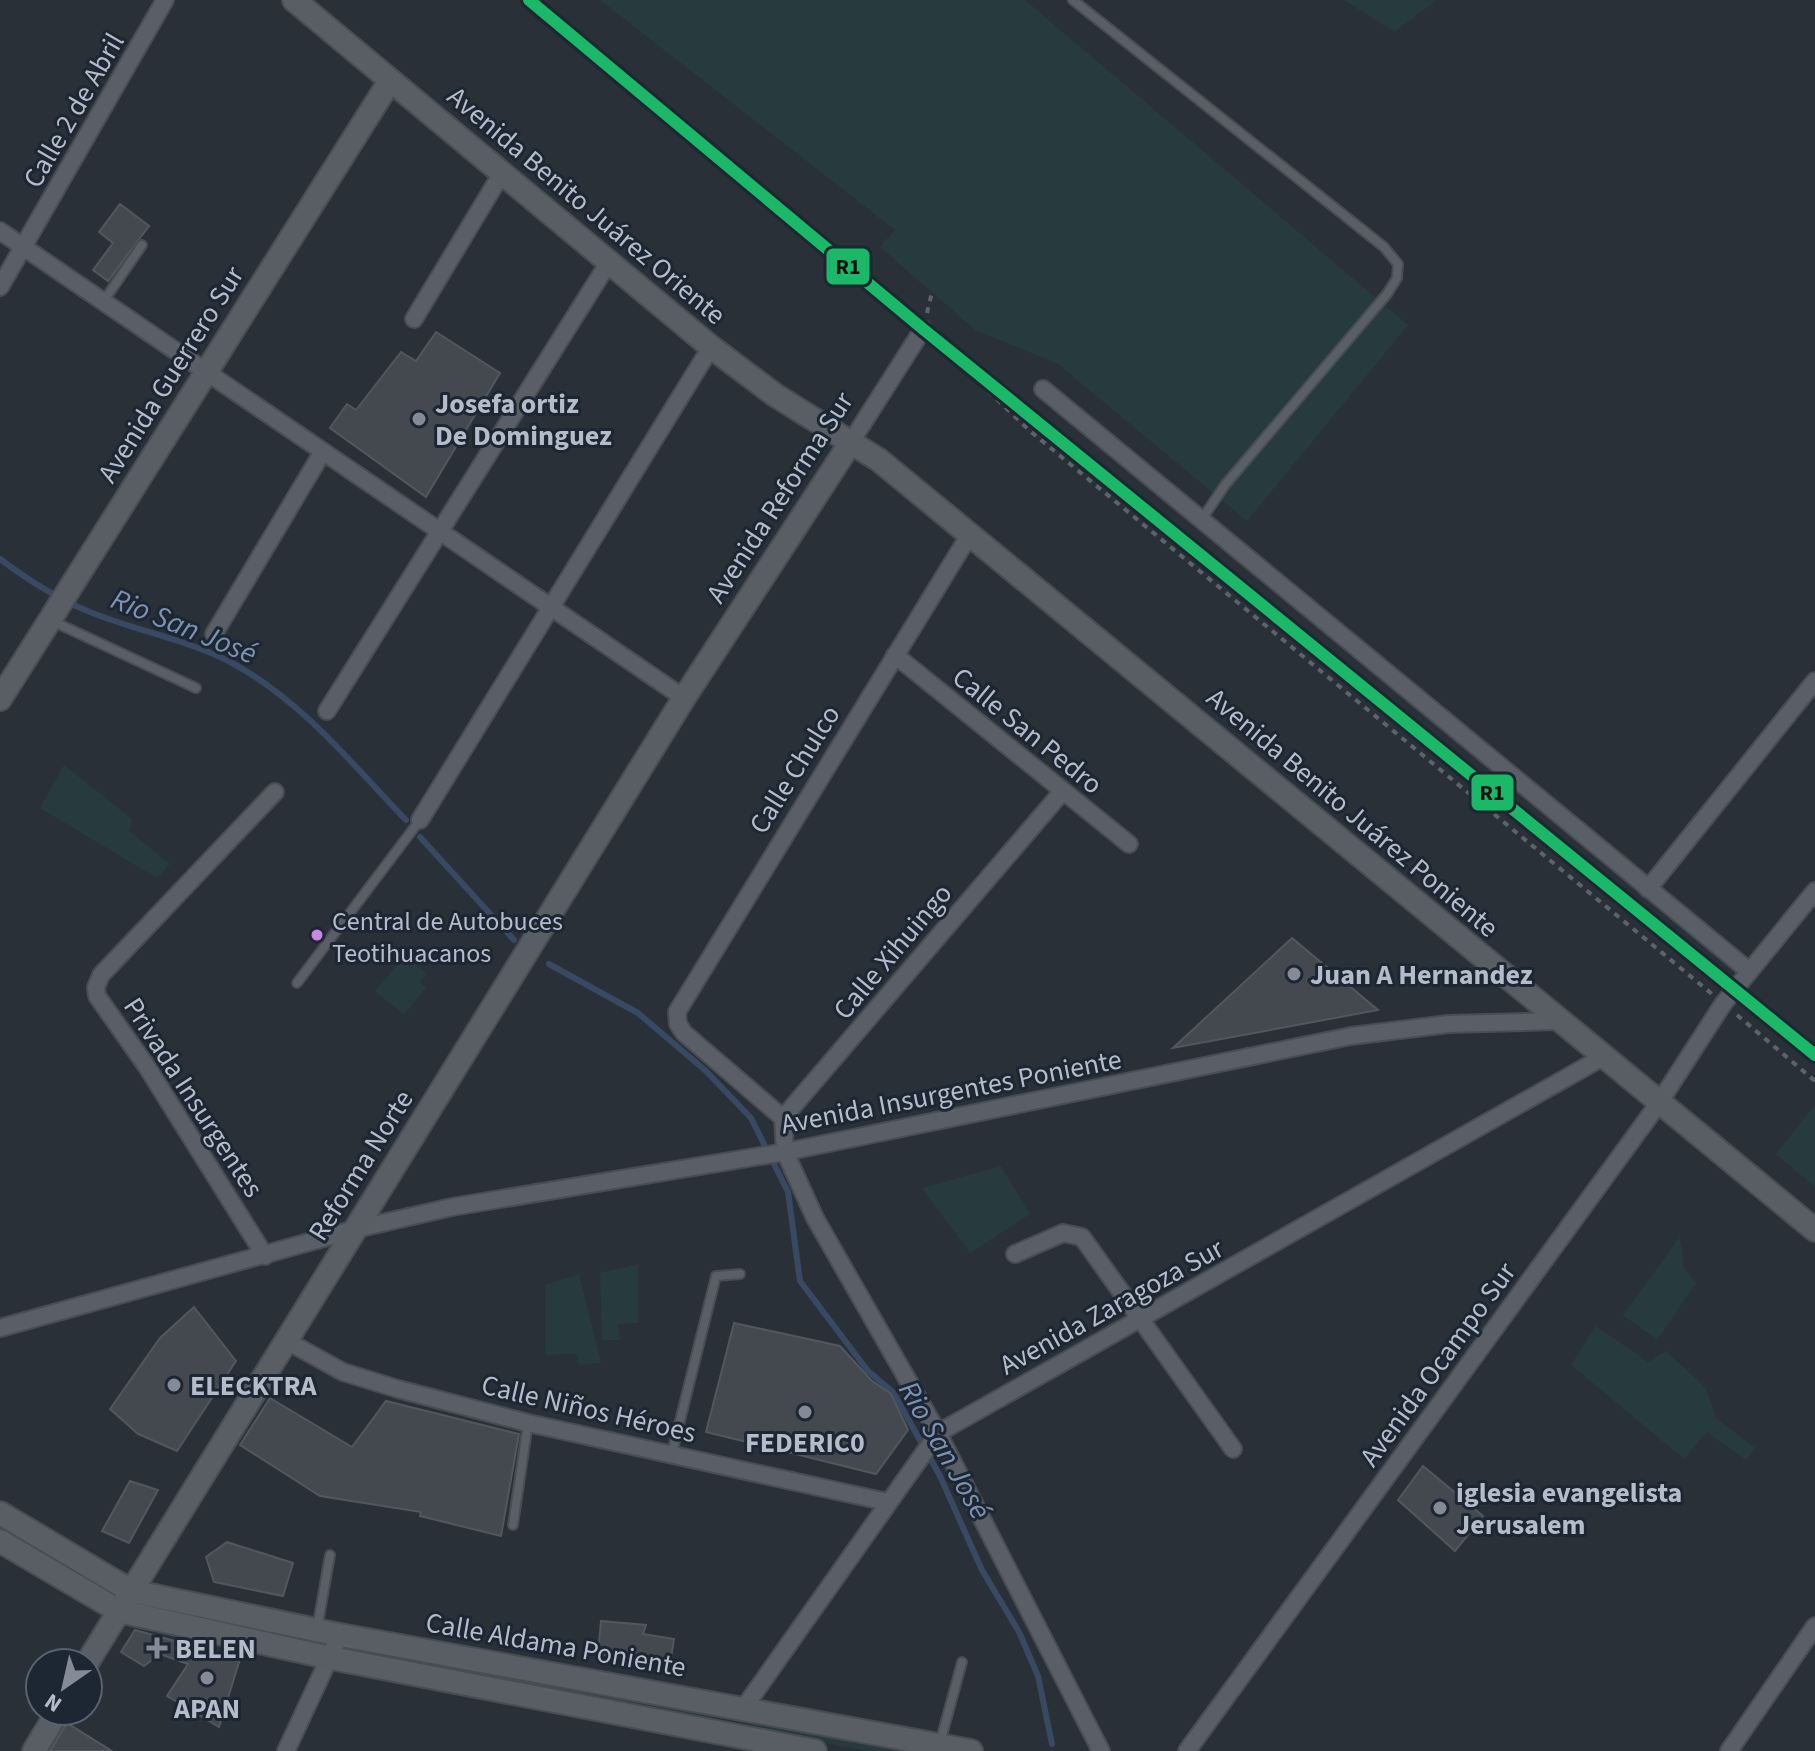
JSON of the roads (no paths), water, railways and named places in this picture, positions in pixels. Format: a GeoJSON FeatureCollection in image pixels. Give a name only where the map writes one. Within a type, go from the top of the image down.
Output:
{"type":"FeatureCollection","features":[{"type":"Feature","properties":{"kind":"main road","name":"Avenida Benito Juárez Oriente"},"geometry":{"type":"LineString","coordinates":[[294,0],[711,347],[775,395],[851,442]]}},
{"type":"Feature","properties":{"kind":"main road","name":"Avenida Guerrero Sur"},"geometry":{"type":"LineString","coordinates":[[0,699],[390,81]]}},
{"type":"Feature","properties":{"kind":"main road","name":"Avenida Benito Juárez Poniente"},"geometry":{"type":"LineString","coordinates":[[851,442],[879,460],[970,534],[1815,1230]]}},
{"type":"Feature","properties":{"kind":"main road","name":"Avenida Reforma Sur"},"geometry":{"type":"LineString","coordinates":[[684,698],[851,442]]}},
{"type":"Feature","properties":{"kind":"main road","name":"Reforma Norte"},"geometry":{"type":"LineString","coordinates":[[97,1647],[684,698]]}},
{"type":"Feature","properties":{"kind":"main road","name":"Calle Aldama Poniente"},"geometry":{"type":"LineString","coordinates":[[0,1513],[131,1591],[340,1635],[971,1751]]}},
{"type":"Feature","properties":{"kind":"main road","name":"Calle Aldama Poniente"},"geometry":{"type":"LineString","coordinates":[[0,1541],[119,1611],[331,1658],[815,1751]]}},
{"type":"Feature","properties":{"kind":"main road"},"geometry":{"type":"LineString","coordinates":[[714,1751],[743,1709]]}},
{"type":"Feature","properties":{"kind":"main road"},"geometry":{"type":"LineString","coordinates":[[34,1751],[48,1727]]}},
{"type":"Feature","properties":{"kind":"street","name":"Calle 2 de Abril"},"geometry":{"type":"LineString","coordinates":[[0,287],[165,0]]}},
{"type":"Feature","properties":{"kind":"street"},"geometry":{"type":"LineString","coordinates":[[414,319],[502,173]]}},
{"type":"Feature","properties":{"kind":"street"},"geometry":{"type":"LineString","coordinates":[[0,231],[684,698]]}},
{"type":"Feature","properties":{"kind":"street"},"geometry":{"type":"LineString","coordinates":[[327,711],[609,262]]}},
{"type":"Feature","properties":{"kind":"street","name":"Avenida Reforma Sur"},"geometry":{"type":"LineString","coordinates":[[851,442],[923,329]]}},
{"type":"Feature","properties":{"kind":"street"},"geometry":{"type":"LineString","coordinates":[[420,820],[711,347]]}},
{"type":"Feature","properties":{"kind":"street"},"geometry":{"type":"LineString","coordinates":[[1043,389],[1749,971]]}},
{"type":"Feature","properties":{"kind":"street"},"geometry":{"type":"LineString","coordinates":[[214,634],[322,453]]}},
{"type":"Feature","properties":{"kind":"street","name":"Calle Chulco"},"geometry":{"type":"LineString","coordinates":[[783,1118],[684,1033],[678,1024],[677,1012],[970,534]]}},
{"type":"Feature","properties":{"kind":"street","name":"Calle San Pedro"},"geometry":{"type":"LineString","coordinates":[[895,655],[1129,844]]}},
{"type":"Feature","properties":{"kind":"street"},"geometry":{"type":"LineString","coordinates":[[1648,889],[1815,681]]}},
{"type":"Feature","properties":{"kind":"street","name":"Privada Insurgentes"},"geometry":{"type":"LineString","coordinates":[[265,1256],[135,1048],[97,996],[96,987],[101,975],[275,792]]}},
{"type":"Feature","properties":{"kind":"street","name":"Calle Xihuingo"},"geometry":{"type":"LineString","coordinates":[[783,1118],[1062,792]]}},
{"type":"Feature","properties":{"kind":"street","name":"Avenida Ocampo Sur"},"geometry":{"type":"LineString","coordinates":[[1187,1751],[1659,1103],[1723,1004],[1815,891]]}},
{"type":"Feature","properties":{"kind":"street","name":"Avenida Insurgentes Poniente"},"geometry":{"type":"LineString","coordinates":[[0,1328],[356,1229],[452,1207],[782,1153],[1351,1036],[1448,1024],[1559,1021]]}},
{"type":"Feature","properties":{"kind":"street","name":"Avenida Zaragoza Sur"},"geometry":{"type":"LineString","coordinates":[[743,1709],[934,1439],[1603,1057]]}},
{"type":"Feature","properties":{"kind":"street"},"geometry":{"type":"LineString","coordinates":[[783,1118],[782,1153],[1101,1751]]}},
{"type":"Feature","properties":{"kind":"street"},"geometry":{"type":"LineString","coordinates":[[1015,1254],[1063,1233],[1082,1237],[1233,1449]]}},
{"type":"Feature","properties":{"kind":"street","name":"Calle Niños Héroes"},"geometry":{"type":"LineString","coordinates":[[287,1341],[343,1372],[528,1423],[887,1502]]}},
{"type":"Feature","properties":{"kind":"street"},"geometry":{"type":"LineString","coordinates":[[1729,1751],[1815,1626]]}},
{"type":"Feature","properties":{"kind":"street"},"geometry":{"type":"LineString","coordinates":[[286,1751],[340,1635]]}},
{"type":"Feature","properties":{"kind":"lane"},"geometry":{"type":"LineString","coordinates":[[1073,0],[1384,247],[1398,264],[1397,278],[1387,294],[1225,485],[1202,519]]}},
{"type":"Feature","properties":{"kind":"lane"},"geometry":{"type":"LineString","coordinates":[[103,303],[142,245]]}},
{"type":"Feature","properties":{"kind":"lane"},"geometry":{"type":"LineString","coordinates":[[51,617],[196,688]]}},
{"type":"Feature","properties":{"kind":"lane"},"geometry":{"type":"LineString","coordinates":[[297,983],[420,820]]}},
{"type":"Feature","properties":{"kind":"lane"},"geometry":{"type":"LineString","coordinates":[[672,1453],[714,1282],[718,1274],[740,1274]]}},
{"type":"Feature","properties":{"kind":"lane"},"geometry":{"type":"LineString","coordinates":[[513,1525],[528,1423]]}},
{"type":"Feature","properties":{"kind":"lane"},"geometry":{"type":"LineString","coordinates":[[317,1630],[330,1555]]}},
{"type":"Feature","properties":{"kind":"lane"},"geometry":{"type":"LineString","coordinates":[[939,1744],[962,1662]]}},
{"type":"Feature","properties":{"kind":"waterway","name":"Rio San José"},"geometry":{"type":"LineString","coordinates":[[0,559],[78,607],[199,648],[259,680],[305,715],[406,820]]}},
{"type":"Feature","properties":{"kind":"waterway","name":"Rio San José"},"geometry":{"type":"LineString","coordinates":[[420,837],[514,940]]}},
{"type":"Feature","properties":{"kind":"waterway","name":"Rio San José"},"geometry":{"type":"LineString","coordinates":[[549,964],[638,1013],[706,1071],[751,1118],[788,1192],[800,1281],[868,1371],[893,1392],[940,1476],[982,1570],[1019,1632],[1038,1676],[1052,1744]]}},
{"type":"Feature","properties":{"kind":"place","name":"Josefa ortiz De Dominguez"},"geometry":{"type":"Point","coordinates":[419,419]}},
{"type":"Feature","properties":{"kind":"place","name":"Central de Autobuces Teotihuacanos"},"geometry":{"type":"Point","coordinates":[317,935]}},
{"type":"Feature","properties":{"kind":"place","name":"Juan A Hernandez"},"geometry":{"type":"Point","coordinates":[1294,974]}},
{"type":"Feature","properties":{"kind":"place","name":"ELECKTRA"},"geometry":{"type":"Point","coordinates":[174,1385]}},
{"type":"Feature","properties":{"kind":"place","name":"FEDERIC0"},"geometry":{"type":"Point","coordinates":[805,1412]}},
{"type":"Feature","properties":{"kind":"place","name":"iglesia evangelista Jerusalem"},"geometry":{"type":"Point","coordinates":[1440,1508]}},
{"type":"Feature","properties":{"kind":"place","name":"BELEN"},"geometry":{"type":"Point","coordinates":[157,1648]}},
{"type":"Feature","properties":{"kind":"place","name":"APAN"},"geometry":{"type":"Point","coordinates":[207,1678]}}]}
